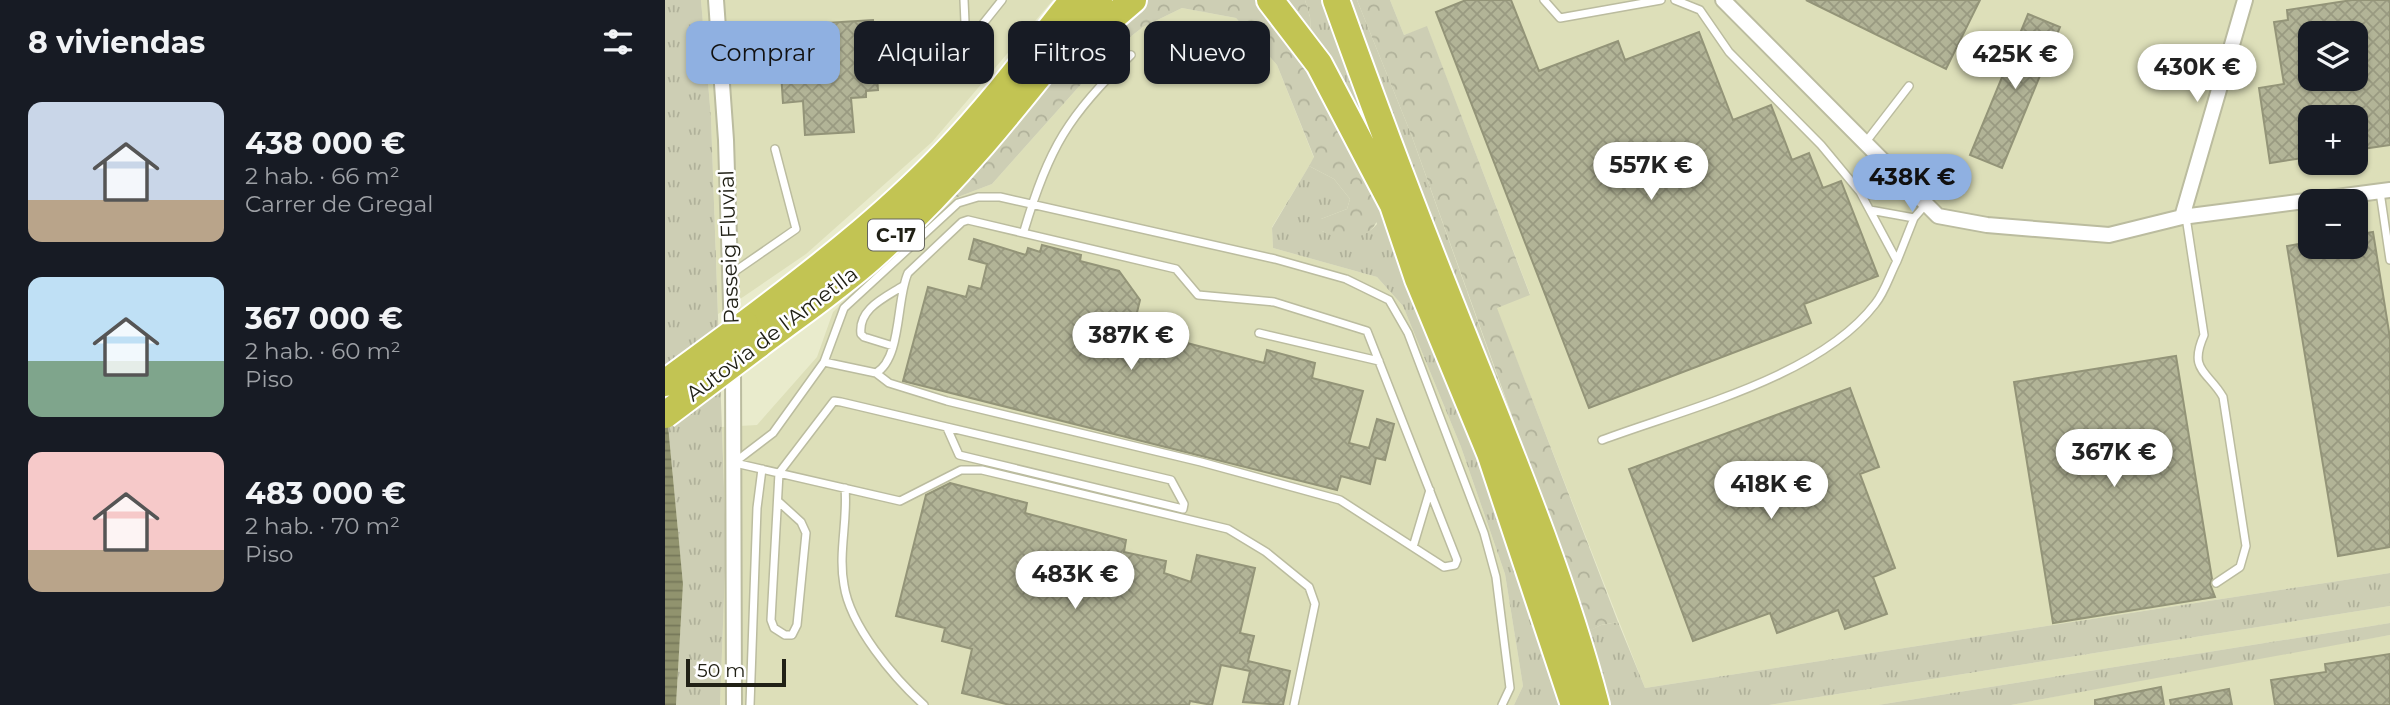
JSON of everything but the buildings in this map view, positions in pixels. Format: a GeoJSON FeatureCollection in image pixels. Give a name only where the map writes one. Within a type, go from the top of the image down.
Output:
{"type":"FeatureCollection","features":[{"type":"Feature","properties":{"kind":"highway","name":"Autovia de l'Ametlla"},"geometry":{"type":"LineString","coordinates":[[665,415],[826,261],[944,155],[1073,0]]}},
{"type":"Feature","properties":{"kind":"highway","name":"Autovia de l'Ametlla"},"geometry":{"type":"LineString","coordinates":[[665,383],[751,335],[870,259],[937,196],[1018,106],[1099,0]]}},
{"type":"Feature","properties":{"kind":"highway"},"geometry":{"type":"LineString","coordinates":[[1018,106],[1094,32],[1133,0]]}},
{"type":"Feature","properties":{"kind":"highway"},"geometry":{"type":"LineString","coordinates":[[1270,0],[1319,64],[1392,203]]}},
{"type":"Feature","properties":{"kind":"highway"},"geometry":{"type":"LineString","coordinates":[[1316,0],[1418,279],[1490,453],[1574,705]]}},
{"type":"Feature","properties":{"kind":"highway"},"geometry":{"type":"LineString","coordinates":[[1335,0],[1381,125],[1527,496],[1602,705]]}},
{"type":"Feature","properties":{"kind":"highway"},"geometry":{"type":"LineString","coordinates":[[1583,655],[1595,705]]}},
{"type":"Feature","properties":{"kind":"street","name":"Passeig Fluvial"},"geometry":{"type":"LineString","coordinates":[[716,0],[726,140],[735,463],[734,705]]}},
{"type":"Feature","properties":{"kind":"street"},"geometry":{"type":"LineString","coordinates":[[1723,0],[1938,216],[1987,225],[2109,235],[2184,217],[2385,191]]}},
{"type":"Feature","properties":{"kind":"street"},"geometry":{"type":"LineString","coordinates":[[2184,217],[2245,0]]}},
{"type":"Feature","properties":{"kind":"lane"},"geometry":{"type":"LineString","coordinates":[[964,0],[965,45],[1002,0]]}},
{"type":"Feature","properties":{"kind":"lane"},"geometry":{"type":"LineString","coordinates":[[1544,0],[1560,18],[1661,0]]}},
{"type":"Feature","properties":{"kind":"lane"},"geometry":{"type":"LineString","coordinates":[[1675,0],[1700,10],[1729,52],[1821,145],[1860,192],[1897,261]]}},
{"type":"Feature","properties":{"kind":"lane"},"geometry":{"type":"LineString","coordinates":[[1024,231],[1036,187],[1062,132],[1090,95],[1131,55]]}},
{"type":"Feature","properties":{"kind":"lane"},"geometry":{"type":"LineString","coordinates":[[1865,143],[1909,86]]}},
{"type":"Feature","properties":{"kind":"lane"},"geometry":{"type":"LineString","coordinates":[[730,274],[796,229],[775,149]]}},
{"type":"Feature","properties":{"kind":"lane"},"geometry":{"type":"LineString","coordinates":[[2385,191],[2390,260]]}},
{"type":"Feature","properties":{"kind":"lane"},"geometry":{"type":"LineString","coordinates":[[735,463],[773,433],[824,362],[844,308],[958,204],[992,196],[1275,259],[1346,279],[1389,300],[1408,333],[1484,533],[1493,566],[1510,688],[1502,705]]}},
{"type":"Feature","properties":{"kind":"lane"},"geometry":{"type":"LineString","coordinates":[[1602,440],[1792,370],[1834,345],[1876,303],[1914,218],[1926,204]]}},
{"type":"Feature","properties":{"kind":"lane"},"geometry":{"type":"LineString","coordinates":[[1870,210],[1914,218]]}},
{"type":"Feature","properties":{"kind":"lane"},"geometry":{"type":"LineString","coordinates":[[2184,217],[2204,335],[2198,349],[2198,364],[2203,376],[2216,386],[2223,397],[2246,546],[2240,567],[2216,583]]}},
{"type":"Feature","properties":{"kind":"lane"},"geometry":{"type":"LineString","coordinates":[[824,362],[876,373],[889,383],[947,401],[1201,462],[1340,500],[1444,567],[1455,565],[1457,560],[1380,361],[1367,331],[1357,326],[1274,302],[1198,295],[1176,268],[978,220],[962,222],[908,273],[903,286],[893,346],[882,370],[876,373]]}},
{"type":"Feature","properties":{"kind":"lane"},"geometry":{"type":"LineString","coordinates":[[893,346],[864,337],[861,334],[861,319],[884,297],[903,286]]}},
{"type":"Feature","properties":{"kind":"lane"},"geometry":{"type":"LineString","coordinates":[[1259,333],[1380,361]]}},
{"type":"Feature","properties":{"kind":"lane"},"geometry":{"type":"LineString","coordinates":[[779,502],[801,522],[806,533],[797,625],[792,635],[785,635],[774,628],[771,620],[779,473],[834,401],[1171,480],[1184,504],[1183,509],[959,455],[947,428]]}},
{"type":"Feature","properties":{"kind":"lane"},"geometry":{"type":"LineString","coordinates":[[735,463],[900,501],[961,470],[982,470],[1228,529],[1266,552],[1309,587],[1314,596],[1315,604],[1294,705]]}},
{"type":"Feature","properties":{"kind":"lane"},"geometry":{"type":"LineString","coordinates":[[750,705],[757,520],[762,469]]}},
{"type":"Feature","properties":{"kind":"lane"},"geometry":{"type":"LineString","coordinates":[[845,488],[843,567],[849,601],[885,662],[923,705]]}},
{"type":"Feature","properties":{"kind":"lane"},"geometry":{"type":"LineString","coordinates":[[1413,547],[1430,490]]}},
{"type":"Feature","properties":{"kind":"shaded area"},"geometry":{"type":"Polygon","coordinates":[[[701,0],[1053,0],[1035,21],[1008,21],[1008,53],[994,69],[994,21],[854,21],[854,84],[981,84],[932,142],[806,254],[718,314],[708,84],[840,84],[840,21],[703,21],[701,0]]]}},
{"type":"Feature","properties":{"kind":"shaded area"},"geometry":{"type":"Polygon","coordinates":[[[1390,0],[2390,0],[2390,573],[1645,688],[1496,307],[1530,294],[1427,27],[1404,35],[1390,0]]]}},
{"type":"Feature","properties":{"kind":"shaded area"},"geometry":{"type":"Polygon","coordinates":[[[1182,8],[1236,18],[1239,21],[1155,21],[1182,8]]]}},
{"type":"Feature","properties":{"kind":"shaded area"},"geometry":{"type":"Polygon","coordinates":[[[1143,27],[1144,84],[1270,84],[1270,57],[1277,65],[1314,158],[1272,227],[1273,248],[1377,277],[1403,306],[1461,447],[1505,574],[1523,686],[1514,705],[720,705],[726,544],[722,427],[757,425],[817,357],[833,312],[950,200],[992,184],[1081,84],[1130,84],[1130,37],[1143,27]]]}},
{"type":"Feature","properties":{"kind":"shaded area"},"geometry":{"type":"Polygon","coordinates":[[[665,393],[683,584],[676,705],[665,705],[665,393]]]}},
{"type":"Feature","properties":{"kind":"shaded area"},"geometry":{"type":"Polygon","coordinates":[[[2390,606],[2390,623],[1878,705],[1769,705],[2390,606]]]}},
{"type":"Feature","properties":{"kind":"shaded area"},"geometry":{"type":"Polygon","coordinates":[[[2390,635],[2390,705],[2011,705],[2253,658],[2390,635]]]}},
{"type":"Feature","properties":{"kind":"green space"},"geometry":{"type":"Polygon","coordinates":[[[665,0],[701,0],[703,21],[686,21],[686,84],[708,84],[711,118],[726,544],[720,705],[676,705],[683,584],[665,393],[665,0]]]}},
{"type":"Feature","properties":{"kind":"green space"},"geometry":{"type":"Polygon","coordinates":[[[1119,0],[1305,0],[1310,17],[1312,59],[1356,146],[1379,214],[1376,224],[1370,231],[1354,238],[1335,236],[1318,228],[1321,219],[1347,209],[1350,199],[1334,179],[1309,166],[1314,157],[1277,65],[1270,57],[1270,21],[1239,21],[1236,18],[1182,8],[1155,21],[1144,21],[1144,27],[1130,37],[1130,21],[1099,20],[1119,0]]]}},
{"type":"Feature","properties":{"kind":"green space"},"geometry":{"type":"Polygon","coordinates":[[[1305,0],[1357,0],[1411,134],[1588,631],[1618,622],[1645,688],[2390,573],[2390,606],[1769,705],[1514,705],[1523,686],[1505,574],[1461,447],[1403,306],[1377,277],[1273,248],[1272,228],[1309,166],[1334,179],[1350,199],[1347,209],[1321,219],[1322,231],[1351,237],[1371,230],[1377,224],[1312,59],[1310,17],[1305,0]]]}},
{"type":"Feature","properties":{"kind":"green space"},"geometry":{"type":"Polygon","coordinates":[[[1357,0],[1390,0],[1404,35],[1427,26],[1530,295],[1497,308],[1618,622],[1601,625],[1589,631],[1411,134],[1357,0]]]}},
{"type":"Feature","properties":{"kind":"green space"},"geometry":{"type":"Polygon","coordinates":[[[1049,84],[1081,84],[992,184],[950,200],[1049,84]]]}},
{"type":"Feature","properties":{"kind":"green space"},"geometry":{"type":"Polygon","coordinates":[[[2390,623],[2390,635],[2011,705],[1878,705],[2390,623]]]}}]}
